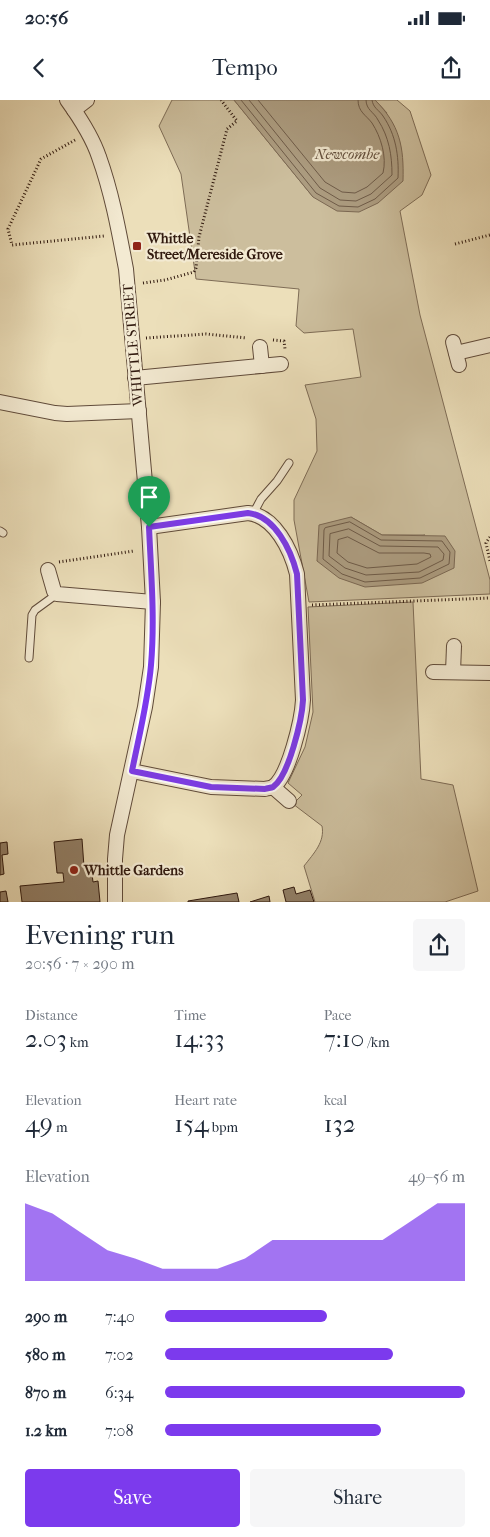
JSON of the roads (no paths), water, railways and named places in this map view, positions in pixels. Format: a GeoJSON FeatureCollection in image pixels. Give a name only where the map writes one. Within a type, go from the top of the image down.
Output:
{"type":"FeatureCollection","features":[{"type":"Feature","properties":{"kind":"street"},"geometry":{"type":"LineString","coordinates":[[71,105],[87,100]]}},
{"type":"Feature","properties":{"kind":"street","name":"WHITTLE STREET"},"geometry":{"type":"LineString","coordinates":[[71,105],[99,156],[119,234],[127,285],[149,527],[153,602],[151,666],[145,707],[117,835],[115,902]]}},
{"type":"Feature","properties":{"kind":"street"},"geometry":{"type":"LineString","coordinates":[[456,354],[490,345]]}},
{"type":"Feature","properties":{"kind":"street"},"geometry":{"type":"LineString","coordinates":[[260,347],[262,366]]}},
{"type":"Feature","properties":{"kind":"street"},"geometry":{"type":"LineString","coordinates":[[135,378],[281,364]]}},
{"type":"Feature","properties":{"kind":"street"},"geometry":{"type":"LineString","coordinates":[[0,402],[67,414],[139,411]]}},
{"type":"Feature","properties":{"kind":"street"},"geometry":{"type":"LineString","coordinates":[[132,771],[211,787],[265,789],[273,787],[280,777],[292,751],[302,716],[297,574],[288,549],[266,520],[261,516],[248,513],[149,527]]}},
{"type":"Feature","properties":{"kind":"street"},"geometry":{"type":"LineString","coordinates":[[48,570],[54,591],[57,594],[153,602]]}},
{"type":"Feature","properties":{"kind":"street"},"geometry":{"type":"LineString","coordinates":[[453,672],[454,646]]}},
{"type":"Feature","properties":{"kind":"street"},"geometry":{"type":"LineString","coordinates":[[433,672],[490,673]]}},
{"type":"Feature","properties":{"kind":"street"},"geometry":{"type":"LineString","coordinates":[[273,787],[289,800]]}},
{"type":"Feature","properties":{"kind":"lane"},"geometry":{"type":"LineString","coordinates":[[253,514],[261,499],[278,481],[289,463]]}},
{"type":"Feature","properties":{"kind":"lane"},"geometry":{"type":"LineString","coordinates":[[29,658],[32,615],[35,610],[57,594]]}},
{"type":"Feature","properties":{"kind":"water","name":"Newcombe"},"geometry":{"type":"Polygon","coordinates":[[[234,100],[375,100],[390,118],[399,137],[403,158],[403,181],[378,203],[359,212],[337,211],[313,197],[234,100]]]}},
{"type":"Feature","properties":{"kind":"water"},"geometry":{"type":"Polygon","coordinates":[[[351,517],[382,535],[445,536],[455,551],[454,568],[422,583],[365,587],[339,578],[317,561],[319,525],[351,517]]]}},
{"type":"Feature","properties":{"kind":"place","name":"Whittle Street/Mereside Grove"},"geometry":{"type":"Point","coordinates":[137,246]}},
{"type":"Feature","properties":{"kind":"place","name":"Whittle Gardens"},"geometry":{"type":"Point","coordinates":[74,870]}}]}
